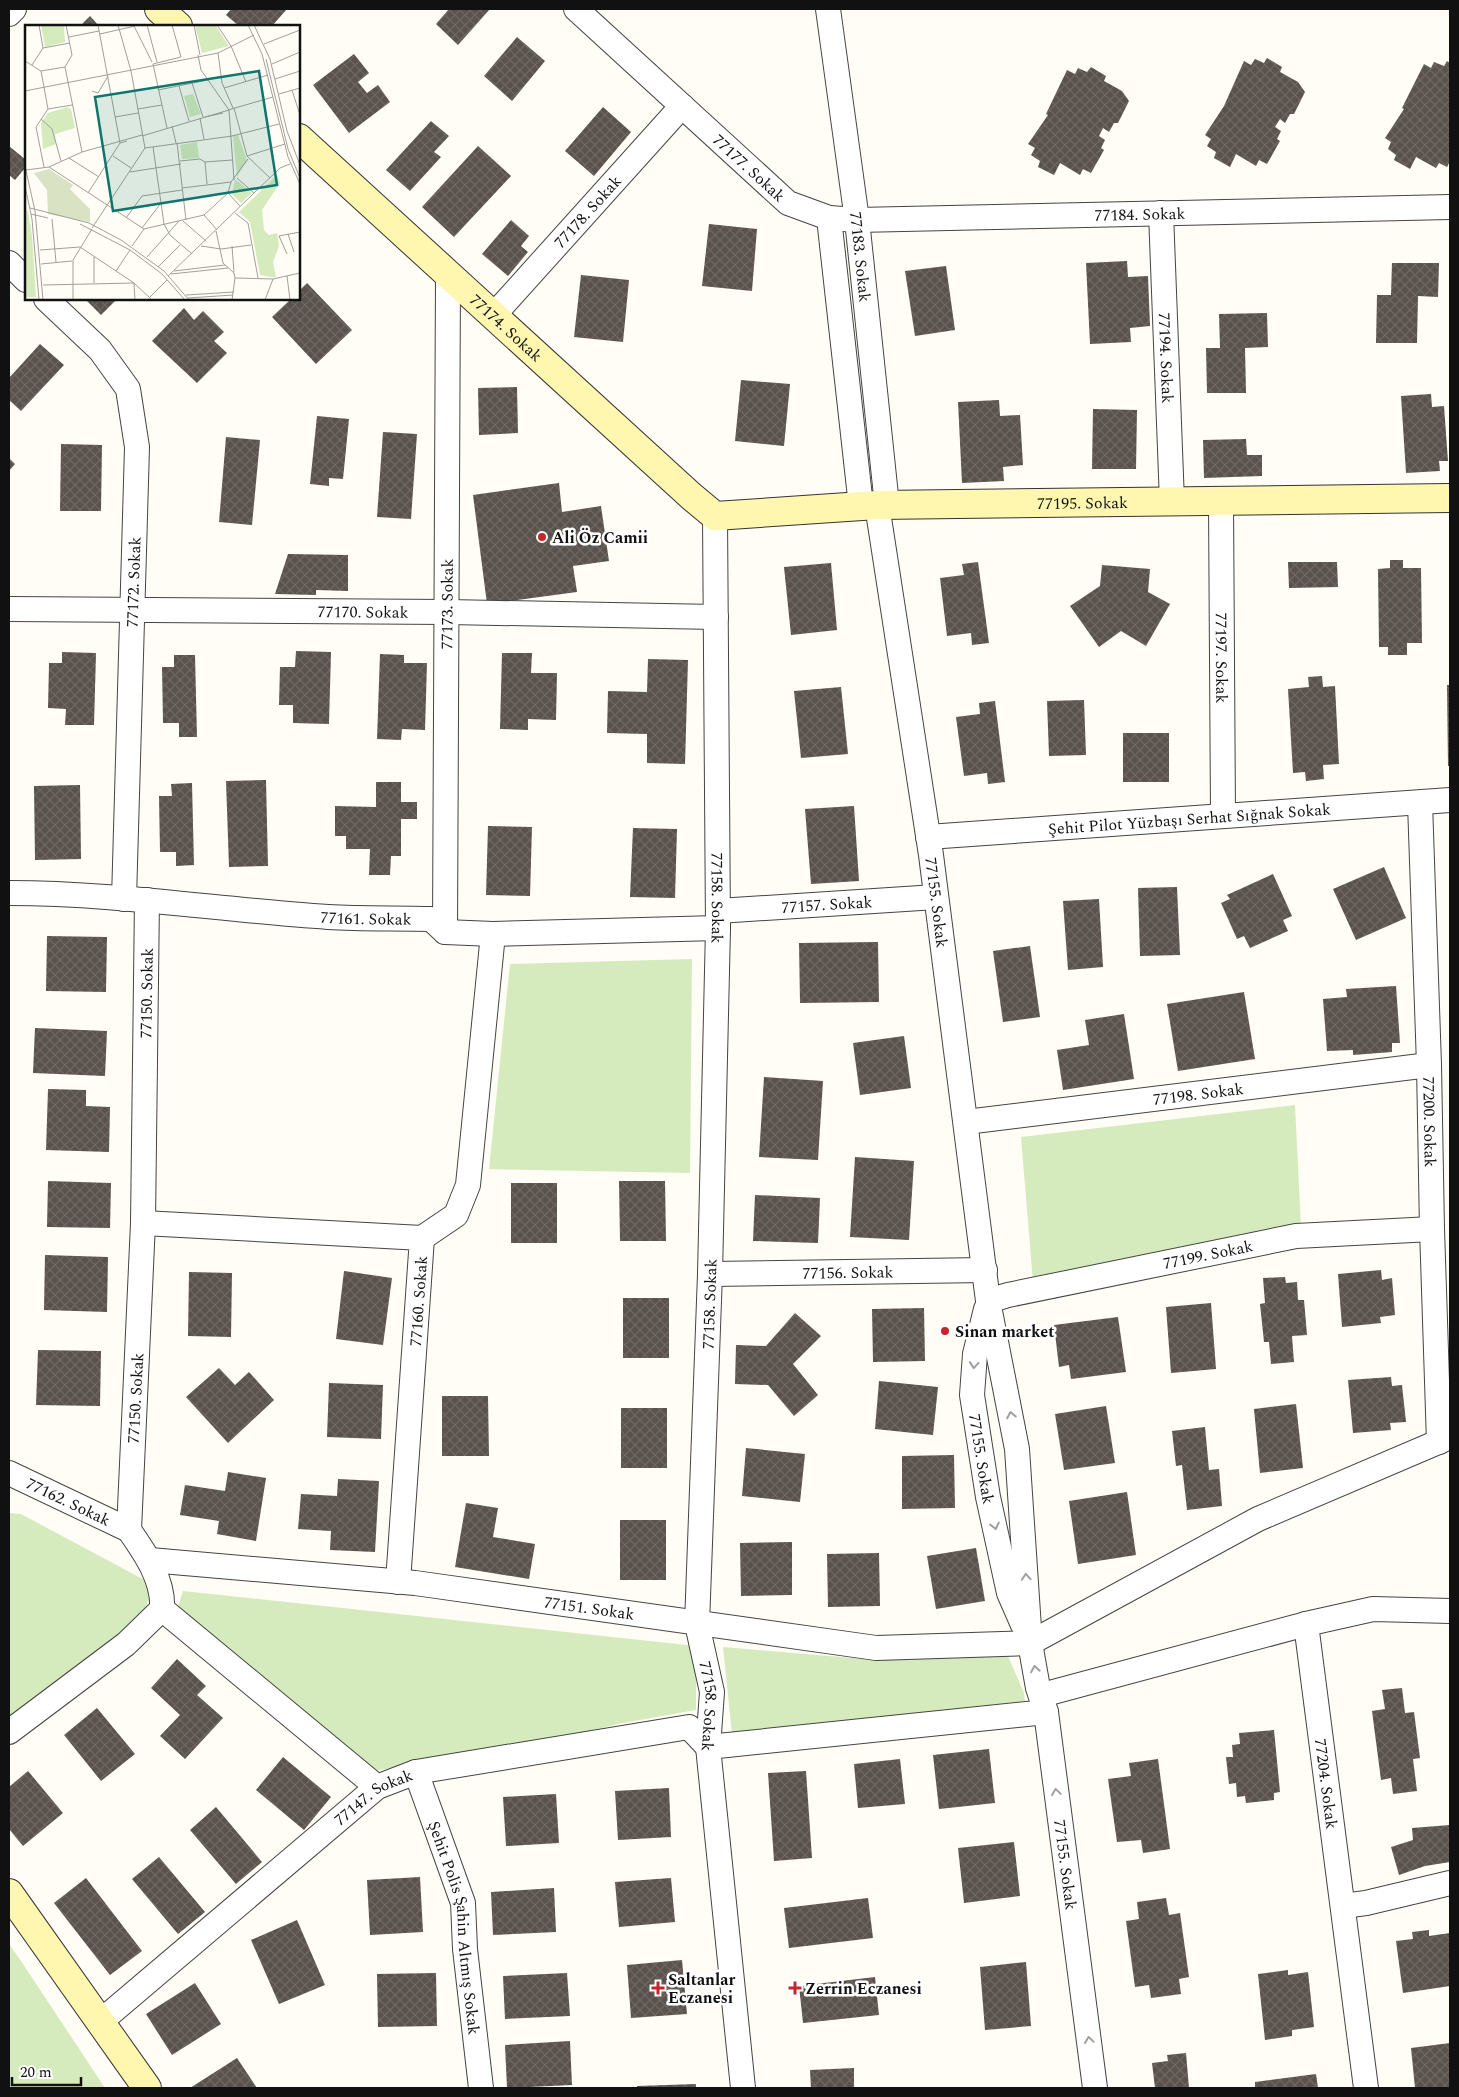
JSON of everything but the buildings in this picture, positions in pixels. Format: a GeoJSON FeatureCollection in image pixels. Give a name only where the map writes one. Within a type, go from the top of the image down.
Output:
{"type":"FeatureCollection","features":[{"type":"Feature","properties":{"kind":"main road"},"geometry":{"type":"LineString","coordinates":[[159,9],[177,25]]}},
{"type":"Feature","properties":{"kind":"main road","name":"77174. Sokak"},"geometry":{"type":"LineString","coordinates":[[300,139],[690,496],[715,516]]}},
{"type":"Feature","properties":{"kind":"main road","name":"77195. Sokak"},"geometry":{"type":"LineString","coordinates":[[715,516],[875,506],[1450,498]]}},
{"type":"Feature","properties":{"kind":"main road"},"geometry":{"type":"LineString","coordinates":[[9,1893],[147,2088]]}},
{"type":"Feature","properties":{"kind":"street"},"geometry":{"type":"LineString","coordinates":[[9,14],[14,9]]}},
{"type":"Feature","properties":{"kind":"street","name":"77177. Sokak"},"geometry":{"type":"LineString","coordinates":[[576,9],[788,203],[829,218]]}},
{"type":"Feature","properties":{"kind":"street","name":"77183. Sokak"},"geometry":{"type":"LineString","coordinates":[[828,9],[857,220],[875,506]]}},
{"type":"Feature","properties":{"kind":"street","name":"77178. Sokak"},"geometry":{"type":"LineString","coordinates":[[493,316],[682,106]]}},
{"type":"Feature","properties":{"kind":"street","name":"77184. Sokak"},"geometry":{"type":"LineString","coordinates":[[829,218],[857,220],[1450,207]]}},
{"type":"Feature","properties":{"kind":"street","name":"77194. Sokak"},"geometry":{"type":"LineString","coordinates":[[1161,213],[1172,502]]}},
{"type":"Feature","properties":{"kind":"street"},"geometry":{"type":"LineString","coordinates":[[829,218],[875,506]]}},
{"type":"Feature","properties":{"kind":"street"},"geometry":{"type":"LineString","coordinates":[[9,264],[25,279]]}},
{"type":"Feature","properties":{"kind":"street","name":"77173. Sokak"},"geometry":{"type":"LineString","coordinates":[[445,932],[448,612],[448,276]]}},
{"type":"Feature","properties":{"kind":"street","name":"77172. Sokak"},"geometry":{"type":"LineString","coordinates":[[47,300],[100,350],[128,389],[137,447],[132,610],[136,899]]}},
{"type":"Feature","properties":{"kind":"street","name":"77197. Sokak"},"geometry":{"type":"LineString","coordinates":[[1221,502],[1223,816]]}},
{"type":"Feature","properties":{"kind":"street","name":"77155. Sokak"},"geometry":{"type":"LineString","coordinates":[[875,506],[928,837],[988,1301],[1017,1449],[1030,1643],[1038,1688],[1044,1704],[1095,2088]]}},
{"type":"Feature","properties":{"kind":"street","name":"77158. Sokak"},"geometry":{"type":"LineString","coordinates":[[715,516],[718,919],[710,1274],[698,1624],[712,1692],[708,1747],[743,2088]]}},
{"type":"Feature","properties":{"kind":"street","name":"77170. Sokak"},"geometry":{"type":"LineString","coordinates":[[9,609],[448,612],[716,617]]}},
{"type":"Feature","properties":{"kind":"street","name":"Şehit Pilot Yüzbaşı Serhat Sığnak Sokak"},"geometry":{"type":"LineString","coordinates":[[928,837],[1450,800]]}},
{"type":"Feature","properties":{"kind":"street","name":"77200. Sokak"},"geometry":{"type":"LineString","coordinates":[[1420,803],[1430,1065],[1432,1230],[1445,1439]]}},
{"type":"Feature","properties":{"kind":"street","name":"77161. Sokak"},"geometry":{"type":"LineString","coordinates":[[9,893],[47,893],[136,899],[328,916],[431,919],[445,932]]}},
{"type":"Feature","properties":{"kind":"street","name":"77157. Sokak"},"geometry":{"type":"LineString","coordinates":[[718,919],[936,897]]}},
{"type":"Feature","properties":{"kind":"street","name":"77150. Sokak"},"geometry":{"type":"LineString","coordinates":[[129,1530],[143,1223],[136,899]]}},
{"type":"Feature","properties":{"kind":"street"},"geometry":{"type":"LineString","coordinates":[[445,932],[493,934],[718,919]]}},
{"type":"Feature","properties":{"kind":"street"},"geometry":{"type":"LineString","coordinates":[[422,1238],[456,1215],[468,1185],[493,934]]}},
{"type":"Feature","properties":{"kind":"street","name":"77198. Sokak"},"geometry":{"type":"LineString","coordinates":[[966,1122],[1430,1065]]}},
{"type":"Feature","properties":{"kind":"street","name":"77160. Sokak"},"geometry":{"type":"LineString","coordinates":[[143,1223],[422,1238],[398,1582]]}},
{"type":"Feature","properties":{"kind":"street","name":"77199. Sokak"},"geometry":{"type":"LineString","coordinates":[[988,1301],[1008,1294],[1296,1236],[1432,1230]]}},
{"type":"Feature","properties":{"kind":"street","name":"77156. Sokak"},"geometry":{"type":"LineString","coordinates":[[710,1274],[985,1270]]}},
{"type":"Feature","properties":{"kind":"street","name":"77155. Sokak"},"geometry":{"type":"LineString","coordinates":[[988,1301],[975,1354],[972,1395],[988,1497],[1010,1593],[1030,1643]]}},
{"type":"Feature","properties":{"kind":"street"},"geometry":{"type":"LineString","coordinates":[[1030,1643],[1258,1519],[1445,1439]]}},
{"type":"Feature","properties":{"kind":"street","name":"77162. Sokak"},"geometry":{"type":"LineString","coordinates":[[9,1473],[129,1530]]}},
{"type":"Feature","properties":{"kind":"street"},"geometry":{"type":"LineString","coordinates":[[9,1732],[126,1644],[162,1609],[163,1600],[150,1560],[129,1530]]}},
{"type":"Feature","properties":{"kind":"street","name":"77151. Sokak"},"geometry":{"type":"LineString","coordinates":[[150,1560],[398,1582],[876,1648],[1030,1643]]}},
{"type":"Feature","properties":{"kind":"street"},"geometry":{"type":"LineString","coordinates":[[162,1609],[377,1786]]}},
{"type":"Feature","properties":{"kind":"street"},"geometry":{"type":"LineString","coordinates":[[708,1747],[1044,1704],[1306,1624],[1373,1609],[1450,1611]]}},
{"type":"Feature","properties":{"kind":"street","name":"77204. Sokak"},"geometry":{"type":"LineString","coordinates":[[1306,1624],[1366,2088]]}},
{"type":"Feature","properties":{"kind":"street","name":"77147. Sokak"},"geometry":{"type":"LineString","coordinates":[[100,2022],[377,1786],[416,1772],[689,1727],[708,1747]]}},
{"type":"Feature","properties":{"kind":"street","name":"Şehit Polis Şahin Altmış Sokak"},"geometry":{"type":"LineString","coordinates":[[416,1772],[463,1903],[465,1949],[481,2088]]}},
{"type":"Feature","properties":{"kind":"street"},"geometry":{"type":"LineString","coordinates":[[1343,1906],[1366,1903],[1450,1883]]}},
{"type":"Feature","properties":{"kind":"green space"},"geometry":{"type":"Polygon","coordinates":[[[692,959],[690,1173],[489,1169],[510,964],[692,959]]]}},
{"type":"Feature","properties":{"kind":"green space"},"geometry":{"type":"Polygon","coordinates":[[[1295,1105],[1301,1228],[1033,1282],[1021,1137],[1295,1105]]]}},
{"type":"Feature","properties":{"kind":"green space"},"geometry":{"type":"Polygon","coordinates":[[[9,1513],[21,1514],[152,1584],[141,1628],[9,1717],[9,1513]]]}},
{"type":"Feature","properties":{"kind":"green space"},"geometry":{"type":"Polygon","coordinates":[[[183,1591],[696,1646],[696,1710],[623,1723],[504,1751],[373,1771],[176,1613],[183,1591]]]}},
{"type":"Feature","properties":{"kind":"green space"},"geometry":{"type":"Polygon","coordinates":[[[723,1647],[875,1660],[1008,1656],[1024,1693],[1025,1701],[732,1734],[723,1647]]]}},
{"type":"Feature","properties":{"kind":"green space"},"geometry":{"type":"Polygon","coordinates":[[[9,1944],[21,1961],[105,2088],[9,2088],[9,1944]]]}},
{"type":"Feature","properties":{"kind":"place","name":"Ali Öz Camii"},"geometry":{"type":"Point","coordinates":[542,537]}},
{"type":"Feature","properties":{"kind":"place","name":"Sinan market"},"geometry":{"type":"Point","coordinates":[945,1331]}},
{"type":"Feature","properties":{"kind":"place","name":"Saltanlar Eczanesi"},"geometry":{"type":"Point","coordinates":[658,1988]}},
{"type":"Feature","properties":{"kind":"place","name":"Zerrin Eczanesi"},"geometry":{"type":"Point","coordinates":[795,1988]}}]}
